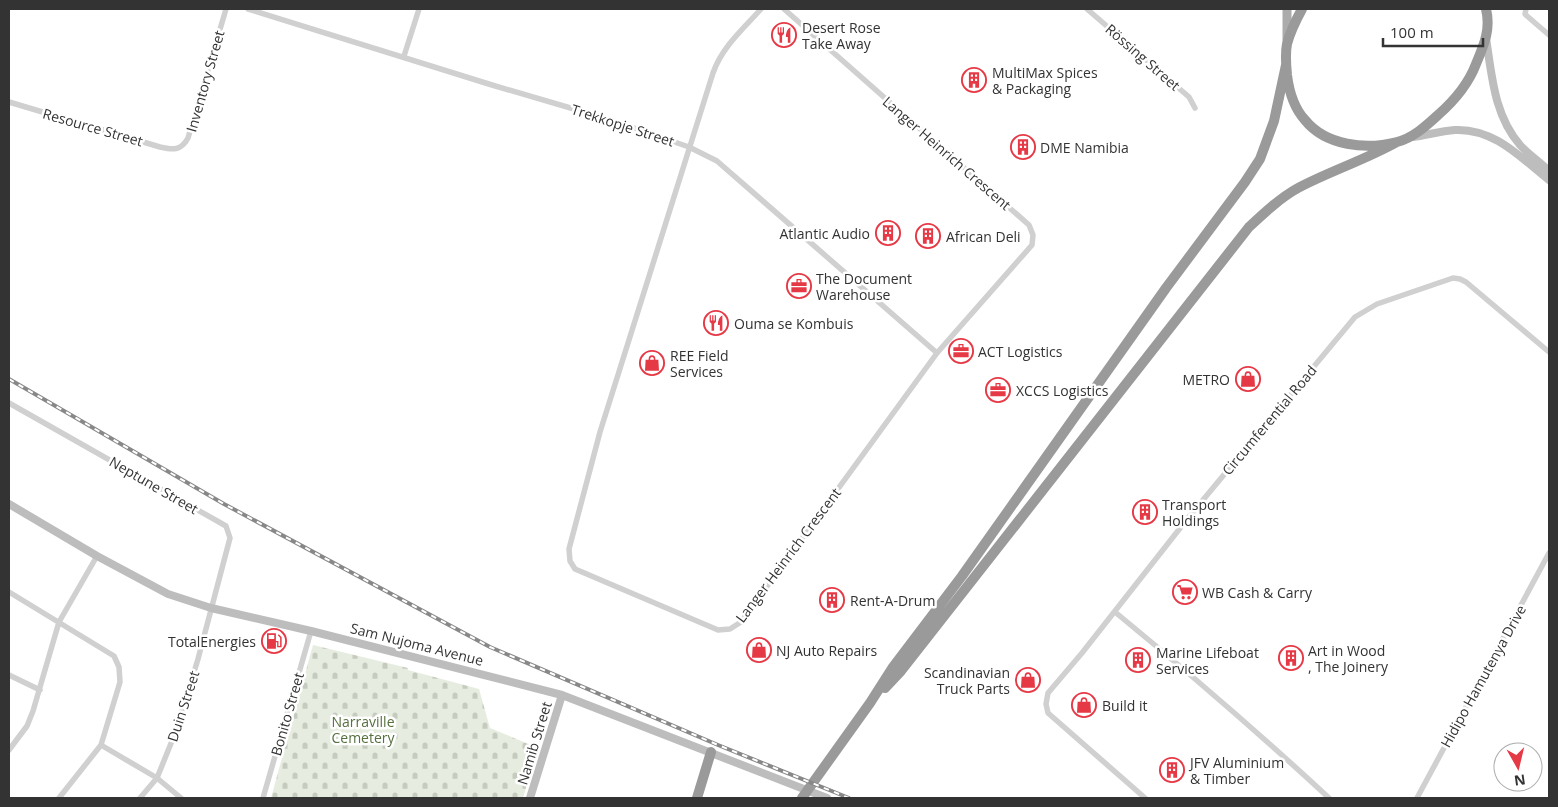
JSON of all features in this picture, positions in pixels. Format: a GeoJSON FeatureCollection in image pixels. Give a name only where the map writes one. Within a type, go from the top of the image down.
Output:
{"type":"FeatureCollection","features":[{"type":"Feature","properties":{"kind":"highway"},"geometry":{"type":"LineString","coordinates":[[802,798],[870,703],[893,667],[962,576],[1260,159],[1274,122],[1286,65],[1287,45],[1302,9]]}},
{"type":"Feature","properties":{"kind":"highway"},"geometry":{"type":"LineString","coordinates":[[1286,65],[1292,100],[1305,121],[1323,135],[1360,146],[1397,142],[1410,138],[1437,116],[1461,92],[1474,71],[1486,38],[1488,12]]}},
{"type":"Feature","properties":{"kind":"highway"},"geometry":{"type":"LineString","coordinates":[[870,703],[901,671],[1250,227],[1268,209],[1297,188],[1372,156],[1397,142]]}},
{"type":"Feature","properties":{"kind":"highway"},"geometry":{"type":"LineString","coordinates":[[697,798],[711,752]]}},
{"type":"Feature","properties":{"kind":"main road"},"geometry":{"type":"LineString","coordinates":[[1287,9],[1287,45]]}},
{"type":"Feature","properties":{"kind":"street","name":"Inventory Street"},"geometry":{"type":"LineString","coordinates":[[177,149],[185,144],[188,138],[226,9]]}},
{"type":"Feature","properties":{"kind":"street","name":"Trekkopje Street"},"geometry":{"type":"LineString","coordinates":[[248,9],[404,56],[492,85],[608,118],[689,147],[717,161],[937,353]]}},
{"type":"Feature","properties":{"kind":"street"},"geometry":{"type":"LineString","coordinates":[[404,56],[419,9]]}},
{"type":"Feature","properties":{"kind":"street","name":"Langer Heinrich Crescent"},"geometry":{"type":"LineString","coordinates":[[761,9],[718,59],[600,432],[569,549],[570,561],[575,569],[718,630],[730,629],[741,622],[937,353],[1032,244],[1033,235],[1029,225],[784,9]]}},
{"type":"Feature","properties":{"kind":"street","name":"Rössing Street"},"geometry":{"type":"LineString","coordinates":[[1087,9],[1189,97],[1196,108]]}},
{"type":"Feature","properties":{"kind":"street"},"geometry":{"type":"LineString","coordinates":[[1526,11],[1549,35]]}},
{"type":"Feature","properties":{"kind":"street"},"geometry":{"type":"LineString","coordinates":[[1486,38],[1494,90],[1502,118],[1522,147],[1549,171]]}},
{"type":"Feature","properties":{"kind":"street","name":"Resource Street"},"geometry":{"type":"LineString","coordinates":[[9,102],[160,147],[172,150],[177,149]]}},
{"type":"Feature","properties":{"kind":"street"},"geometry":{"type":"LineString","coordinates":[[1410,138],[1453,130],[1480,133],[1500,141],[1549,180]]}},
{"type":"Feature","properties":{"kind":"street","name":"Circumferential Road"},"geometry":{"type":"LineString","coordinates":[[1145,798],[1048,713],[1046,704],[1048,693],[1115,612],[1188,518],[1355,318],[1377,304],[1453,278],[1460,279],[1549,352]]}},
{"type":"Feature","properties":{"kind":"street","name":"Neptune Street"},"geometry":{"type":"LineString","coordinates":[[9,403],[226,526],[230,538],[211,608]]}},
{"type":"Feature","properties":{"kind":"street","name":"Sam Nujoma Avenue"},"geometry":{"type":"LineString","coordinates":[[9,504],[97,556],[168,594],[211,608],[311,630],[562,695],[827,798]]}},
{"type":"Feature","properties":{"kind":"street","name":"Hidipo Hamutenya Drive"},"geometry":{"type":"LineString","coordinates":[[1417,798],[1549,553]]}},
{"type":"Feature","properties":{"kind":"street"},"geometry":{"type":"LineString","coordinates":[[9,750],[27,726],[40,690],[59,622],[97,556]]}},
{"type":"Feature","properties":{"kind":"street"},"geometry":{"type":"LineString","coordinates":[[9,592],[114,656],[119,667],[120,682],[101,745],[59,798]]}},
{"type":"Feature","properties":{"kind":"street","name":"Duin Street"},"geometry":{"type":"LineString","coordinates":[[140,798],[157,778],[176,731],[211,608]]}},
{"type":"Feature","properties":{"kind":"street"},"geometry":{"type":"LineString","coordinates":[[1115,612],[1245,722],[1329,798]]}},
{"type":"Feature","properties":{"kind":"street","name":"Bonito Street"},"geometry":{"type":"LineString","coordinates":[[262,798],[311,630]]}},
{"type":"Feature","properties":{"kind":"street"},"geometry":{"type":"LineString","coordinates":[[9,675],[40,690]]}},
{"type":"Feature","properties":{"kind":"street","name":"Namib Street"},"geometry":{"type":"LineString","coordinates":[[530,798],[562,695]]}},
{"type":"Feature","properties":{"kind":"street"},"geometry":{"type":"LineString","coordinates":[[101,745],[157,778],[181,798]]}},
{"type":"Feature","properties":{"kind":"green space","name":"Narraville Cemetery"},"geometry":{"type":"Polygon","coordinates":[[[313,645],[408,668],[408,670],[479,689],[490,728],[538,748],[523,798],[271,798],[313,645]]]}},
{"type":"Feature","properties":{"kind":"railway"},"geometry":{"type":"LineString","coordinates":[[9,379],[224,504],[490,647],[718,745],[849,798]]}},
{"type":"Feature","properties":{"kind":"place","name":"Desert Rose Take Away"},"geometry":{"type":"Point","coordinates":[784,35]}},
{"type":"Feature","properties":{"kind":"place","name":"MultiMax Spices & Packaging"},"geometry":{"type":"Point","coordinates":[974,80]}},
{"type":"Feature","properties":{"kind":"place","name":"DME Namibia"},"geometry":{"type":"Point","coordinates":[1023,147]}},
{"type":"Feature","properties":{"kind":"place","name":"Atlantic Audio"},"geometry":{"type":"Point","coordinates":[888,233]}},
{"type":"Feature","properties":{"kind":"place","name":"African Deli"},"geometry":{"type":"Point","coordinates":[928,236]}},
{"type":"Feature","properties":{"kind":"place","name":"The Document Warehouse"},"geometry":{"type":"Point","coordinates":[799,286]}},
{"type":"Feature","properties":{"kind":"place","name":"Ouma se Kombuis"},"geometry":{"type":"Point","coordinates":[716,323]}},
{"type":"Feature","properties":{"kind":"place","name":"ACT Logistics"},"geometry":{"type":"Point","coordinates":[961,351]}},
{"type":"Feature","properties":{"kind":"place","name":"REE Field Services"},"geometry":{"type":"Point","coordinates":[652,363]}},
{"type":"Feature","properties":{"kind":"place","name":"METRO"},"geometry":{"type":"Point","coordinates":[1248,379]}},
{"type":"Feature","properties":{"kind":"place","name":"XCCS Logistics"},"geometry":{"type":"Point","coordinates":[998,390]}},
{"type":"Feature","properties":{"kind":"place","name":"Transport Holdings"},"geometry":{"type":"Point","coordinates":[1145,512]}},
{"type":"Feature","properties":{"kind":"place","name":"WB Cash & Carry"},"geometry":{"type":"Point","coordinates":[1185,592]}},
{"type":"Feature","properties":{"kind":"place","name":"Rent-A-Drum"},"geometry":{"type":"Point","coordinates":[832,600]}},
{"type":"Feature","properties":{"kind":"place","name":"TotalEnergies"},"geometry":{"type":"Point","coordinates":[274,641]}},
{"type":"Feature","properties":{"kind":"place","name":"NJ Auto Repairs"},"geometry":{"type":"Point","coordinates":[759,650]}},
{"type":"Feature","properties":{"kind":"place","name":"Art in Wood , The Joinery"},"geometry":{"type":"Point","coordinates":[1291,658]}},
{"type":"Feature","properties":{"kind":"place","name":"Marine Lifeboat Services"},"geometry":{"type":"Point","coordinates":[1138,660]}},
{"type":"Feature","properties":{"kind":"place","name":"Scandinavian Truck Parts"},"geometry":{"type":"Point","coordinates":[1028,680]}},
{"type":"Feature","properties":{"kind":"place","name":"Build it"},"geometry":{"type":"Point","coordinates":[1084,705]}},
{"type":"Feature","properties":{"kind":"place","name":"JFV Aluminium & Timber"},"geometry":{"type":"Point","coordinates":[1172,770]}}]}
